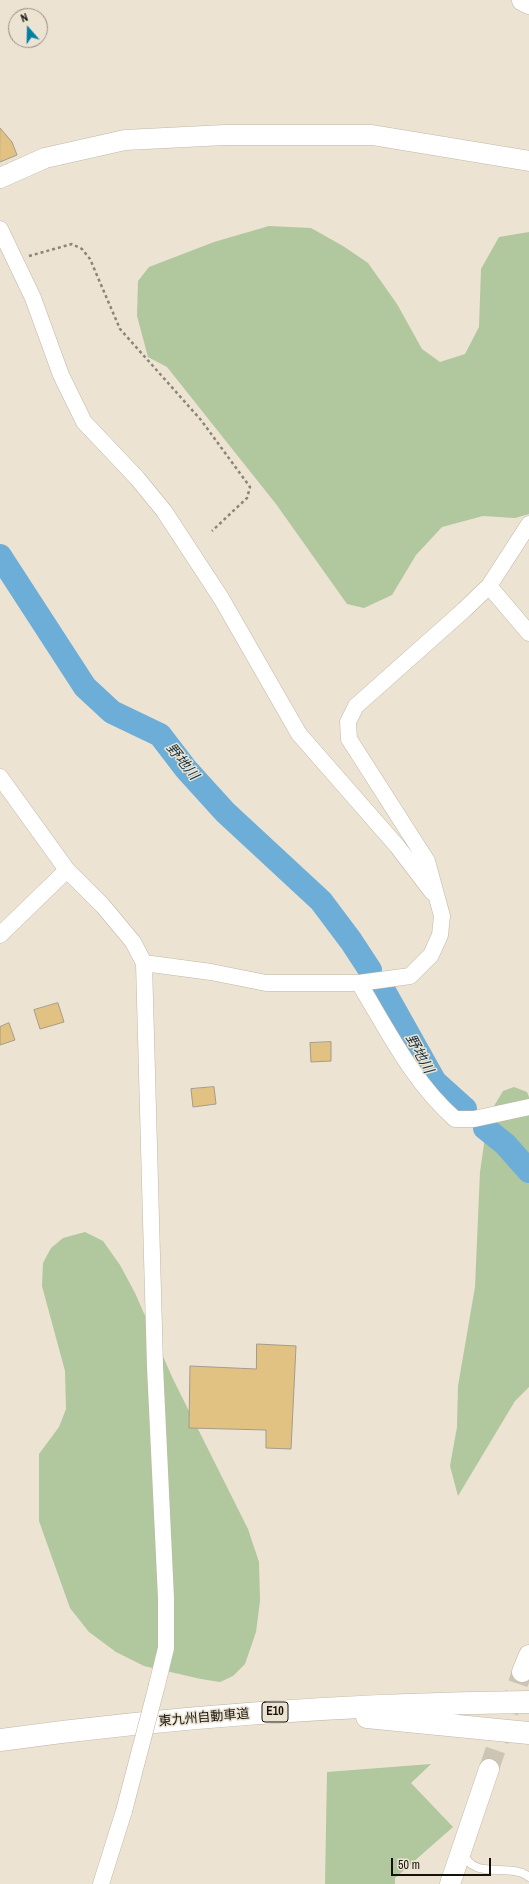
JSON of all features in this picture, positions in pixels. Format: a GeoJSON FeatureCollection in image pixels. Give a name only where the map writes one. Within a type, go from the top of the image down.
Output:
{"type":"FeatureCollection","features":[{"type":"Feature","properties":{"kind":"highway"},"geometry":{"type":"LineString","coordinates":[[523,0],[529,4]]}},
{"type":"Feature","properties":{"kind":"highway"},"geometry":{"type":"LineString","coordinates":[[391,1705],[464,1695],[527,1672]]}},
{"type":"Feature","properties":{"kind":"highway","name":"東九州自動車道"},"geometry":{"type":"LineString","coordinates":[[0,1740],[160,1722],[263,1713],[391,1705],[529,1702]]}},
{"type":"Feature","properties":{"kind":"highway"},"geometry":{"type":"LineString","coordinates":[[160,1722],[252,1723],[339,1716],[378,1718],[529,1733]]}},
{"type":"Feature","properties":{"kind":"street"},"geometry":{"type":"LineString","coordinates":[[0,178],[45,158],[125,140],[225,134],[372,135],[529,161]]}},
{"type":"Feature","properties":{"kind":"street"},"geometry":{"type":"LineString","coordinates":[[0,229],[33,298],[61,375],[84,422],[137,478],[164,511],[221,598],[299,734],[397,846],[435,896]]}},
{"type":"Feature","properties":{"kind":"street"},"geometry":{"type":"LineString","coordinates":[[144,963],[211,972],[266,983],[359,983],[410,976],[432,955],[440,936],[442,916],[435,896],[427,861],[349,739],[348,722],[356,706],[489,586],[529,524]]}},
{"type":"Feature","properties":{"kind":"street"},"geometry":{"type":"LineString","coordinates":[[489,586],[529,633]]}},
{"type":"Feature","properties":{"kind":"street"},"geometry":{"type":"LineString","coordinates":[[0,777],[66,870],[103,906],[134,942],[144,963],[155,1366],[166,1598],[166,1648],[124,1811],[101,1884]]}},
{"type":"Feature","properties":{"kind":"street"},"geometry":{"type":"LineString","coordinates":[[0,935],[66,870]]}},
{"type":"Feature","properties":{"kind":"street"},"geometry":{"type":"LineString","coordinates":[[359,983],[414,1074],[436,1103],[455,1119],[474,1119],[529,1107]]}},
{"type":"Feature","properties":{"kind":"street"},"geometry":{"type":"LineString","coordinates":[[453,1880],[462,1846],[489,1769]]}},
{"type":"Feature","properties":{"kind":"lane"},"geometry":{"type":"LineString","coordinates":[[462,1846],[465,1857],[476,1868],[515,1870],[524,1873],[529,1877]]}},
{"type":"Feature","properties":{"kind":"path"},"geometry":{"type":"LineString","coordinates":[[14,260],[72,244],[82,249],[90,259],[120,328],[201,420],[250,487],[247,498],[212,531]]}},
{"type":"Feature","properties":{"kind":"green space"},"geometry":{"type":"Polygon","coordinates":[[[269,226],[311,228],[343,246],[368,263],[397,304],[422,349],[440,362],[465,354],[479,327],[481,269],[499,237],[529,232],[529,514],[515,518],[483,516],[442,527],[416,555],[392,595],[364,608],[347,604],[276,504],[167,367],[148,357],[137,316],[138,281],[149,267],[214,242],[269,226]]]}},
{"type":"Feature","properties":{"kind":"green space"},"geometry":{"type":"Polygon","coordinates":[[[514,1087],[527,1092],[529,1097],[529,1387],[515,1401],[458,1496],[450,1466],[457,1427],[458,1386],[475,1287],[480,1172],[488,1116],[503,1091],[514,1087]]]}},
{"type":"Feature","properties":{"kind":"green space"},"geometry":{"type":"Polygon","coordinates":[[[85,1232],[103,1241],[120,1265],[135,1293],[173,1379],[248,1529],[259,1562],[260,1601],[256,1632],[245,1664],[233,1676],[220,1682],[144,1666],[116,1652],[89,1632],[70,1608],[39,1521],[39,1454],[59,1427],[66,1409],[65,1371],[42,1286],[43,1263],[51,1248],[63,1238],[85,1232]]]}},
{"type":"Feature","properties":{"kind":"green space"},"geometry":{"type":"Polygon","coordinates":[[[431,1764],[411,1783],[453,1827],[395,1878],[395,1884],[325,1884],[327,1772],[431,1764]]]}},
{"type":"Feature","properties":{"kind":"building"},"geometry":{"type":"Polygon","coordinates":[[[0,128],[12,142],[17,155],[0,162],[0,128]]]}},
{"type":"Feature","properties":{"kind":"building"},"geometry":{"type":"Polygon","coordinates":[[[58,1003],[64,1022],[40,1029],[34,1010],[58,1003]]]}},
{"type":"Feature","properties":{"kind":"building"},"geometry":{"type":"Polygon","coordinates":[[[9,1023],[15,1040],[0,1045],[0,1027],[9,1023]]]}},
{"type":"Feature","properties":{"kind":"building"},"geometry":{"type":"Polygon","coordinates":[[[331,1042],[331,1061],[311,1062],[310,1043],[331,1042]]]}},
{"type":"Feature","properties":{"kind":"building"},"geometry":{"type":"Polygon","coordinates":[[[214,1087],[216,1104],[193,1107],[191,1089],[214,1087]]]}},
{"type":"Feature","properties":{"kind":"building"},"geometry":{"type":"Polygon","coordinates":[[[257,1344],[296,1346],[291,1449],[266,1448],[266,1430],[189,1428],[190,1366],[256,1369],[257,1344]]]}},
{"type":"Feature","properties":{"kind":"waterway","name":"野地川"},"geometry":{"type":"LineString","coordinates":[[0,556],[85,687],[112,712],[160,735],[186,769],[225,812],[321,901],[351,941],[370,970]]}},
{"type":"Feature","properties":{"kind":"waterway","name":"野地川"},"geometry":{"type":"LineString","coordinates":[[384,991],[435,1082],[465,1109]]}},
{"type":"Feature","properties":{"kind":"waterway","name":"野地川"},"geometry":{"type":"LineString","coordinates":[[485,1128],[505,1144],[529,1171]]}},
{"type":"Feature","properties":{"kind":"tunnel"},"geometry":{"type":"LineString","coordinates":[[489,1769],[522,1672]]}}]}
